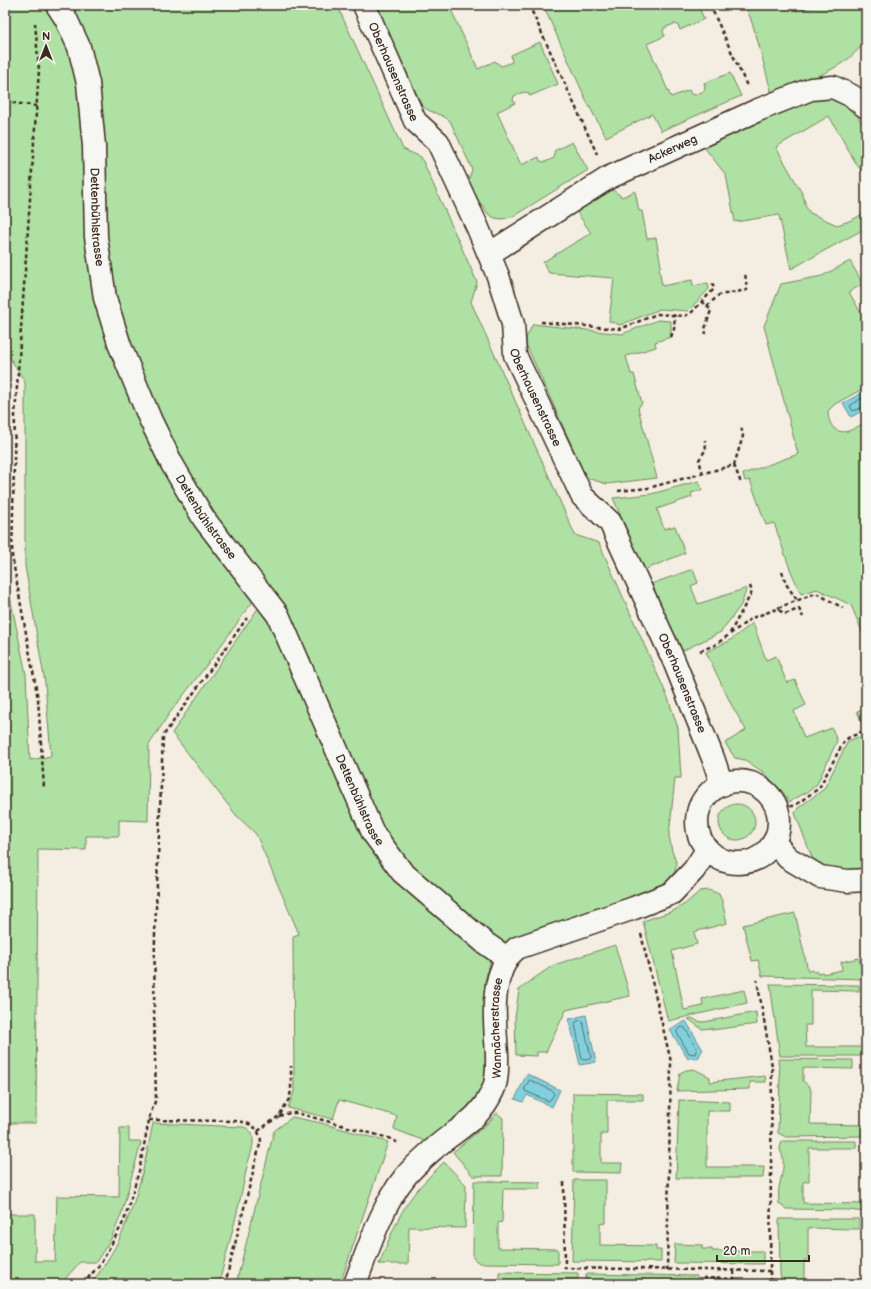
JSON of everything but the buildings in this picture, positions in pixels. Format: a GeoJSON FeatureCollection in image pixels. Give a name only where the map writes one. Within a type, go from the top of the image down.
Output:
{"type":"FeatureCollection","features":[{"type":"Feature","properties":{"kind":"street","name":"Dettenbühlstrasse"},"geometry":{"type":"LineString","coordinates":[[57,5],[66,19],[79,48],[88,83],[94,146],[96,237],[105,298],[120,346],[150,419],[172,464],[204,519],[278,615],[373,833],[402,872],[485,943],[507,958]]}},
{"type":"Feature","properties":{"kind":"street","name":"Oberhausenstrasse"},"geometry":{"type":"LineString","coordinates":[[364,5],[415,121],[438,142],[498,276],[514,328],[515,355],[582,496],[610,522],[674,661],[713,758],[722,785]]}},
{"type":"Feature","properties":{"kind":"street","name":"Ackerweg"},"geometry":{"type":"LineString","coordinates":[[488,254],[608,178],[758,110],[811,88],[833,87],[852,96],[866,107]]}},
{"type":"Feature","properties":{"kind":"street"},"geometry":{"type":"LineString","coordinates":[[731,781],[749,782],[765,791],[776,806],[779,824],[774,842],[764,854],[751,861],[735,863],[720,859],[707,850],[698,834],[697,817],[703,801],[714,788],[731,781]]}},
{"type":"Feature","properties":{"kind":"street"},"geometry":{"type":"LineString","coordinates":[[774,842],[788,858],[820,877],[848,881],[866,880]]}},
{"type":"Feature","properties":{"kind":"street"},"geometry":{"type":"LineString","coordinates":[[507,958],[518,948],[634,908],[672,893],[694,870],[707,850]]}},
{"type":"Feature","properties":{"kind":"street","name":"Wannächerstrasse"},"geometry":{"type":"LineString","coordinates":[[356,1284],[371,1239],[390,1201],[405,1177],[436,1147],[474,1119],[494,1089],[497,1073],[495,1010],[498,980],[507,958]]}},
{"type":"Feature","properties":{"kind":"path"},"geometry":{"type":"LineString","coordinates":[[529,5],[608,178]]}},
{"type":"Feature","properties":{"kind":"path"},"geometry":{"type":"LineString","coordinates":[[710,5],[748,88]]}},
{"type":"Feature","properties":{"kind":"path"},"geometry":{"type":"LineString","coordinates":[[34,19],[40,70],[15,415],[12,556],[38,699],[44,788]]}},
{"type":"Feature","properties":{"kind":"path"},"geometry":{"type":"LineString","coordinates":[[5,102],[37,106]]}},
{"type":"Feature","properties":{"kind":"path"},"geometry":{"type":"LineString","coordinates":[[708,306],[719,295],[747,290],[745,272]]}},
{"type":"Feature","properties":{"kind":"path"},"geometry":{"type":"LineString","coordinates":[[538,322],[620,329],[657,314],[685,316],[692,312],[714,288],[712,282]]}},
{"type":"Feature","properties":{"kind":"path"},"geometry":{"type":"LineString","coordinates":[[702,301],[711,310],[705,329],[706,334]]}},
{"type":"Feature","properties":{"kind":"path"},"geometry":{"type":"LineString","coordinates":[[671,337],[674,329],[675,315]]}},
{"type":"Feature","properties":{"kind":"path"},"geometry":{"type":"LineString","coordinates":[[741,426],[743,436],[734,465],[741,483]]}},
{"type":"Feature","properties":{"kind":"path"},"geometry":{"type":"LineString","coordinates":[[703,474],[699,460],[706,448],[705,440]]}},
{"type":"Feature","properties":{"kind":"path"},"geometry":{"type":"LineString","coordinates":[[614,491],[648,488],[734,465]]}},
{"type":"Feature","properties":{"kind":"path"},"geometry":{"type":"LineString","coordinates":[[782,571],[786,584],[797,600]]}},
{"type":"Feature","properties":{"kind":"path"},"geometry":{"type":"LineString","coordinates":[[730,634],[752,592],[750,586]]}},
{"type":"Feature","properties":{"kind":"path"},"geometry":{"type":"LineString","coordinates":[[696,653],[715,645],[752,618],[816,593],[843,608]]}},
{"type":"Feature","properties":{"kind":"path"},"geometry":{"type":"LineString","coordinates":[[84,1284],[101,1263],[124,1221],[138,1171],[149,1120],[156,1099],[154,1011],[155,933],[163,736],[263,595]]}},
{"type":"Feature","properties":{"kind":"path"},"geometry":{"type":"LineString","coordinates":[[777,608],[784,614],[800,609],[803,617]]}},
{"type":"Feature","properties":{"kind":"path"},"geometry":{"type":"LineString","coordinates":[[776,806],[794,806],[819,788],[843,743],[848,738],[866,730]]}},
{"type":"Feature","properties":{"kind":"path"},"geometry":{"type":"LineString","coordinates":[[634,908],[671,1062],[667,1270]]}},
{"type":"Feature","properties":{"kind":"path"},"geometry":{"type":"LineString","coordinates":[[757,980],[772,1066],[770,1284]]}},
{"type":"Feature","properties":{"kind":"path"},"geometry":{"type":"LineString","coordinates":[[279,1116],[289,1099],[291,1091],[291,1066]]}},
{"type":"Feature","properties":{"kind":"path"},"geometry":{"type":"LineString","coordinates":[[258,1131],[279,1116],[297,1113],[392,1139],[422,1161]]}},
{"type":"Feature","properties":{"kind":"path"},"geometry":{"type":"LineString","coordinates":[[149,1120],[238,1121],[251,1124],[258,1131],[260,1140],[225,1284]]}},
{"type":"Feature","properties":{"kind":"path"},"geometry":{"type":"LineString","coordinates":[[564,1182],[565,1268],[770,1271]]}},
{"type":"Feature","properties":{"kind":"path"},"geometry":{"type":"LineString","coordinates":[[702,1284],[702,1278],[734,1279],[734,1271]]}},
{"type":"Feature","properties":{"kind":"green space"},"geometry":{"type":"Polygon","coordinates":[[[5,5],[50,5],[60,21],[80,84],[114,349],[256,597],[169,714],[149,745],[148,821],[119,820],[119,836],[86,836],[86,850],[38,849],[36,1123],[5,1123],[5,512],[9,592],[26,674],[30,760],[51,756],[45,683],[25,566],[25,382],[5,350],[5,5]]]}},
{"type":"Feature","properties":{"kind":"green space"},"geometry":{"type":"Polygon","coordinates":[[[66,5],[337,5],[403,149],[421,157],[477,282],[471,302],[575,535],[599,543],[668,698],[678,728],[681,778],[675,778],[669,836],[672,851],[677,864],[673,877],[662,888],[506,942],[492,938],[413,872],[385,839],[287,617],[213,520],[168,438],[118,315],[66,5]]]}},
{"type":"Feature","properties":{"kind":"green space"},"geometry":{"type":"Polygon","coordinates":[[[376,5],[449,5],[478,69],[495,61],[502,66],[512,62],[511,55],[540,42],[558,84],[530,96],[528,93],[524,92],[514,96],[513,100],[515,103],[497,112],[521,165],[539,157],[540,161],[545,162],[554,158],[554,151],[572,142],[588,170],[512,217],[502,219],[495,218],[488,214],[475,197],[468,182],[472,169],[450,121],[422,106],[376,5]]]}},
{"type":"Feature","properties":{"kind":"green space"},"geometry":{"type":"Polygon","coordinates":[[[543,5],[698,5],[704,19],[680,30],[678,25],[674,24],[664,28],[663,32],[665,36],[647,44],[671,97],[689,90],[691,94],[695,95],[704,91],[704,83],[730,73],[741,96],[661,131],[652,114],[606,137],[588,104],[543,5]]]}},
{"type":"Feature","properties":{"kind":"green space"},"geometry":{"type":"Polygon","coordinates":[[[745,5],[789,5],[796,11],[820,5],[866,5],[866,36],[859,49],[837,66],[810,80],[772,94],[757,38],[745,5]]]}},
{"type":"Feature","properties":{"kind":"green space"},"geometry":{"type":"Polygon","coordinates":[[[824,97],[843,102],[855,112],[866,130],[866,171],[863,173],[857,165],[829,116],[776,147],[803,195],[806,207],[810,213],[837,225],[852,220],[864,213],[866,216],[866,228],[791,269],[779,215],[735,222],[726,175],[704,147],[805,101],[824,97]]]}},
{"type":"Feature","properties":{"kind":"green space"},"geometry":{"type":"Polygon","coordinates":[[[613,190],[622,197],[635,191],[639,211],[642,211],[647,239],[656,238],[661,266],[659,268],[662,286],[692,280],[693,286],[708,283],[709,289],[688,311],[660,309],[620,325],[609,321],[614,278],[549,273],[543,262],[591,233],[576,211],[613,190]]]}},
{"type":"Feature","properties":{"kind":"green space"},"geometry":{"type":"Polygon","coordinates":[[[850,261],[863,284],[849,292],[866,322],[866,387],[835,404],[828,411],[828,416],[831,425],[841,432],[851,430],[866,422],[866,641],[851,605],[817,589],[801,594],[790,569],[774,523],[766,525],[750,480],[745,481],[743,474],[798,454],[764,326],[781,284],[822,276],[850,261]]]}},
{"type":"Feature","properties":{"kind":"green space"},"geometry":{"type":"Polygon","coordinates":[[[658,320],[671,321],[671,337],[655,342],[656,347],[626,356],[631,374],[634,374],[642,403],[638,408],[657,478],[607,484],[590,479],[585,475],[526,344],[526,338],[533,324],[622,334],[658,320]]]}},
{"type":"Feature","properties":{"kind":"green space"},"geometry":{"type":"Polygon","coordinates":[[[699,481],[702,490],[691,493],[692,497],[657,509],[664,529],[675,526],[685,553],[644,570],[613,498],[651,494],[699,481]]]}},
{"type":"Feature","properties":{"kind":"green space"},"geometry":{"type":"Polygon","coordinates":[[[693,569],[698,583],[691,586],[698,604],[747,588],[741,605],[721,632],[680,652],[651,584],[693,569]]]}},
{"type":"Feature","properties":{"kind":"green space"},"geometry":{"type":"Polygon","coordinates":[[[261,604],[273,623],[360,824],[486,954],[490,963],[485,981],[484,1021],[487,1065],[483,1084],[476,1099],[456,1121],[427,1142],[394,1129],[397,1116],[339,1100],[333,1119],[288,1108],[294,1092],[293,936],[299,934],[256,834],[236,815],[172,733],[261,604]]]}},
{"type":"Feature","properties":{"kind":"green space"},"geometry":{"type":"Polygon","coordinates":[[[753,623],[766,660],[776,656],[787,683],[795,680],[806,705],[794,711],[804,738],[832,728],[837,741],[817,784],[809,791],[789,802],[783,792],[763,772],[745,760],[735,758],[725,743],[746,730],[732,706],[706,652],[729,641],[753,623]]]}},
{"type":"Feature","properties":{"kind":"green space"},"geometry":{"type":"Polygon","coordinates":[[[866,708],[866,725],[863,726],[857,711],[866,708]]]}},
{"type":"Feature","properties":{"kind":"green space"},"geometry":{"type":"Polygon","coordinates":[[[866,734],[866,873],[827,871],[813,860],[795,813],[798,808],[824,789],[848,741],[866,734]]]}},
{"type":"Feature","properties":{"kind":"green space"},"geometry":{"type":"Polygon","coordinates":[[[740,804],[750,809],[754,815],[754,829],[750,835],[744,839],[734,840],[724,835],[720,829],[719,819],[724,809],[730,805],[740,804]]]}},
{"type":"Feature","properties":{"kind":"green space"},"geometry":{"type":"Polygon","coordinates":[[[709,890],[719,894],[727,923],[694,932],[697,944],[672,951],[684,1010],[703,1006],[702,999],[744,990],[747,1003],[668,1021],[643,921],[673,911],[685,904],[700,891],[709,890]]]}},
{"type":"Feature","properties":{"kind":"green space"},"geometry":{"type":"Polygon","coordinates":[[[795,913],[808,971],[818,971],[818,973],[823,972],[823,974],[842,970],[841,962],[859,958],[864,979],[762,976],[758,960],[752,961],[743,925],[795,913]]]}},
{"type":"Feature","properties":{"kind":"green space"},"geometry":{"type":"Polygon","coordinates":[[[615,945],[630,996],[566,1010],[546,1052],[537,1052],[537,1056],[516,1055],[515,1018],[519,990],[554,965],[615,945]]]}},
{"type":"Feature","properties":{"kind":"green space"},"geometry":{"type":"Polygon","coordinates":[[[770,984],[859,985],[859,991],[811,990],[811,1025],[805,1025],[806,1047],[866,1047],[866,1056],[780,1056],[770,984]]]}},
{"type":"Feature","properties":{"kind":"green space"},"geometry":{"type":"Polygon","coordinates":[[[756,1012],[757,1024],[712,1030],[712,1028],[702,1029],[688,1019],[692,1018],[697,1021],[704,1022],[756,1012]]]}},
{"type":"Feature","properties":{"kind":"green space"},"geometry":{"type":"Polygon","coordinates":[[[778,1059],[853,1060],[853,1069],[803,1068],[803,1081],[810,1087],[811,1091],[810,1124],[865,1125],[865,1136],[786,1137],[778,1133],[780,1078],[778,1059]]]}},
{"type":"Feature","properties":{"kind":"green space"},"geometry":{"type":"Polygon","coordinates":[[[694,1069],[710,1077],[710,1082],[765,1076],[766,1082],[750,1082],[750,1089],[677,1091],[680,1073],[686,1070],[694,1069]]]}},
{"type":"Feature","properties":{"kind":"green space"},"geometry":{"type":"Polygon","coordinates":[[[573,1093],[643,1094],[643,1100],[607,1100],[607,1134],[601,1134],[601,1163],[622,1163],[621,1173],[573,1172],[573,1093]]]}},
{"type":"Feature","properties":{"kind":"green space"},"geometry":{"type":"Polygon","coordinates":[[[679,1100],[730,1102],[730,1111],[707,1111],[707,1167],[764,1167],[763,1178],[676,1178],[679,1100]]]}},
{"type":"Feature","properties":{"kind":"green space"},"geometry":{"type":"Polygon","coordinates":[[[497,1113],[503,1118],[502,1176],[473,1176],[453,1152],[487,1124],[497,1113]]]}},
{"type":"Feature","properties":{"kind":"green space"},"geometry":{"type":"Polygon","coordinates":[[[292,1117],[321,1123],[388,1142],[340,1284],[236,1284],[274,1131],[292,1117]]]}},
{"type":"Feature","properties":{"kind":"green space"},"geometry":{"type":"Polygon","coordinates":[[[153,1123],[244,1127],[251,1132],[253,1136],[252,1150],[219,1284],[91,1284],[114,1249],[130,1214],[142,1175],[153,1123]]]}},
{"type":"Feature","properties":{"kind":"green space"},"geometry":{"type":"Polygon","coordinates":[[[120,1128],[129,1128],[129,1141],[140,1141],[141,1143],[121,1215],[111,1239],[96,1262],[80,1262],[65,1279],[58,1284],[5,1284],[5,1214],[35,1214],[35,1261],[55,1261],[57,1196],[119,1197],[120,1128]]]}},
{"type":"Feature","properties":{"kind":"green space"},"geometry":{"type":"Polygon","coordinates":[[[781,1141],[856,1141],[856,1148],[809,1148],[809,1181],[803,1182],[803,1203],[866,1204],[866,1212],[848,1210],[786,1209],[779,1204],[779,1190],[783,1164],[780,1150],[781,1141]]]}},
{"type":"Feature","properties":{"kind":"green space"},"geometry":{"type":"Polygon","coordinates":[[[444,1162],[466,1185],[465,1228],[409,1227],[408,1264],[379,1264],[394,1228],[409,1201],[423,1183],[444,1162]]]}},
{"type":"Feature","properties":{"kind":"green space"},"geometry":{"type":"Polygon","coordinates":[[[574,1180],[606,1180],[606,1223],[600,1224],[600,1245],[656,1246],[656,1250],[661,1250],[661,1262],[572,1261],[574,1180]]]}},
{"type":"Feature","properties":{"kind":"green space"},"geometry":{"type":"Polygon","coordinates":[[[474,1181],[540,1182],[540,1189],[503,1189],[502,1222],[498,1223],[498,1248],[558,1249],[558,1264],[479,1263],[473,1258],[474,1181]]]}},
{"type":"Feature","properties":{"kind":"green space"},"geometry":{"type":"Polygon","coordinates":[[[779,1219],[859,1219],[859,1229],[808,1228],[808,1260],[804,1260],[804,1282],[854,1284],[786,1284],[786,1281],[781,1281],[779,1219]]]}},
{"type":"Feature","properties":{"kind":"green space"},"geometry":{"type":"Polygon","coordinates":[[[675,1244],[702,1245],[702,1249],[712,1249],[712,1251],[763,1251],[763,1264],[674,1263],[675,1244]]]}},
{"type":"Feature","properties":{"kind":"green space"},"geometry":{"type":"Polygon","coordinates":[[[499,1272],[578,1273],[578,1279],[521,1278],[520,1284],[499,1284],[499,1272]]]}},
{"type":"Feature","properties":{"kind":"green space"},"geometry":{"type":"Polygon","coordinates":[[[586,1274],[697,1276],[697,1284],[586,1284],[586,1274]]]}},
{"type":"Feature","properties":{"kind":"water"},"geometry":{"type":"Polygon","coordinates":[[[866,391],[866,409],[851,417],[843,403],[866,391]]]}},
{"type":"Feature","properties":{"kind":"water"},"geometry":{"type":"Polygon","coordinates":[[[586,1015],[596,1062],[580,1065],[569,1019],[586,1015]]]}},
{"type":"Feature","properties":{"kind":"water"},"geometry":{"type":"Polygon","coordinates":[[[686,1021],[703,1050],[699,1057],[695,1059],[691,1057],[688,1059],[670,1030],[686,1021]]]}},
{"type":"Feature","properties":{"kind":"water"},"geometry":{"type":"Polygon","coordinates":[[[527,1074],[560,1090],[552,1107],[527,1095],[523,1102],[515,1099],[527,1074]]]}}]}
